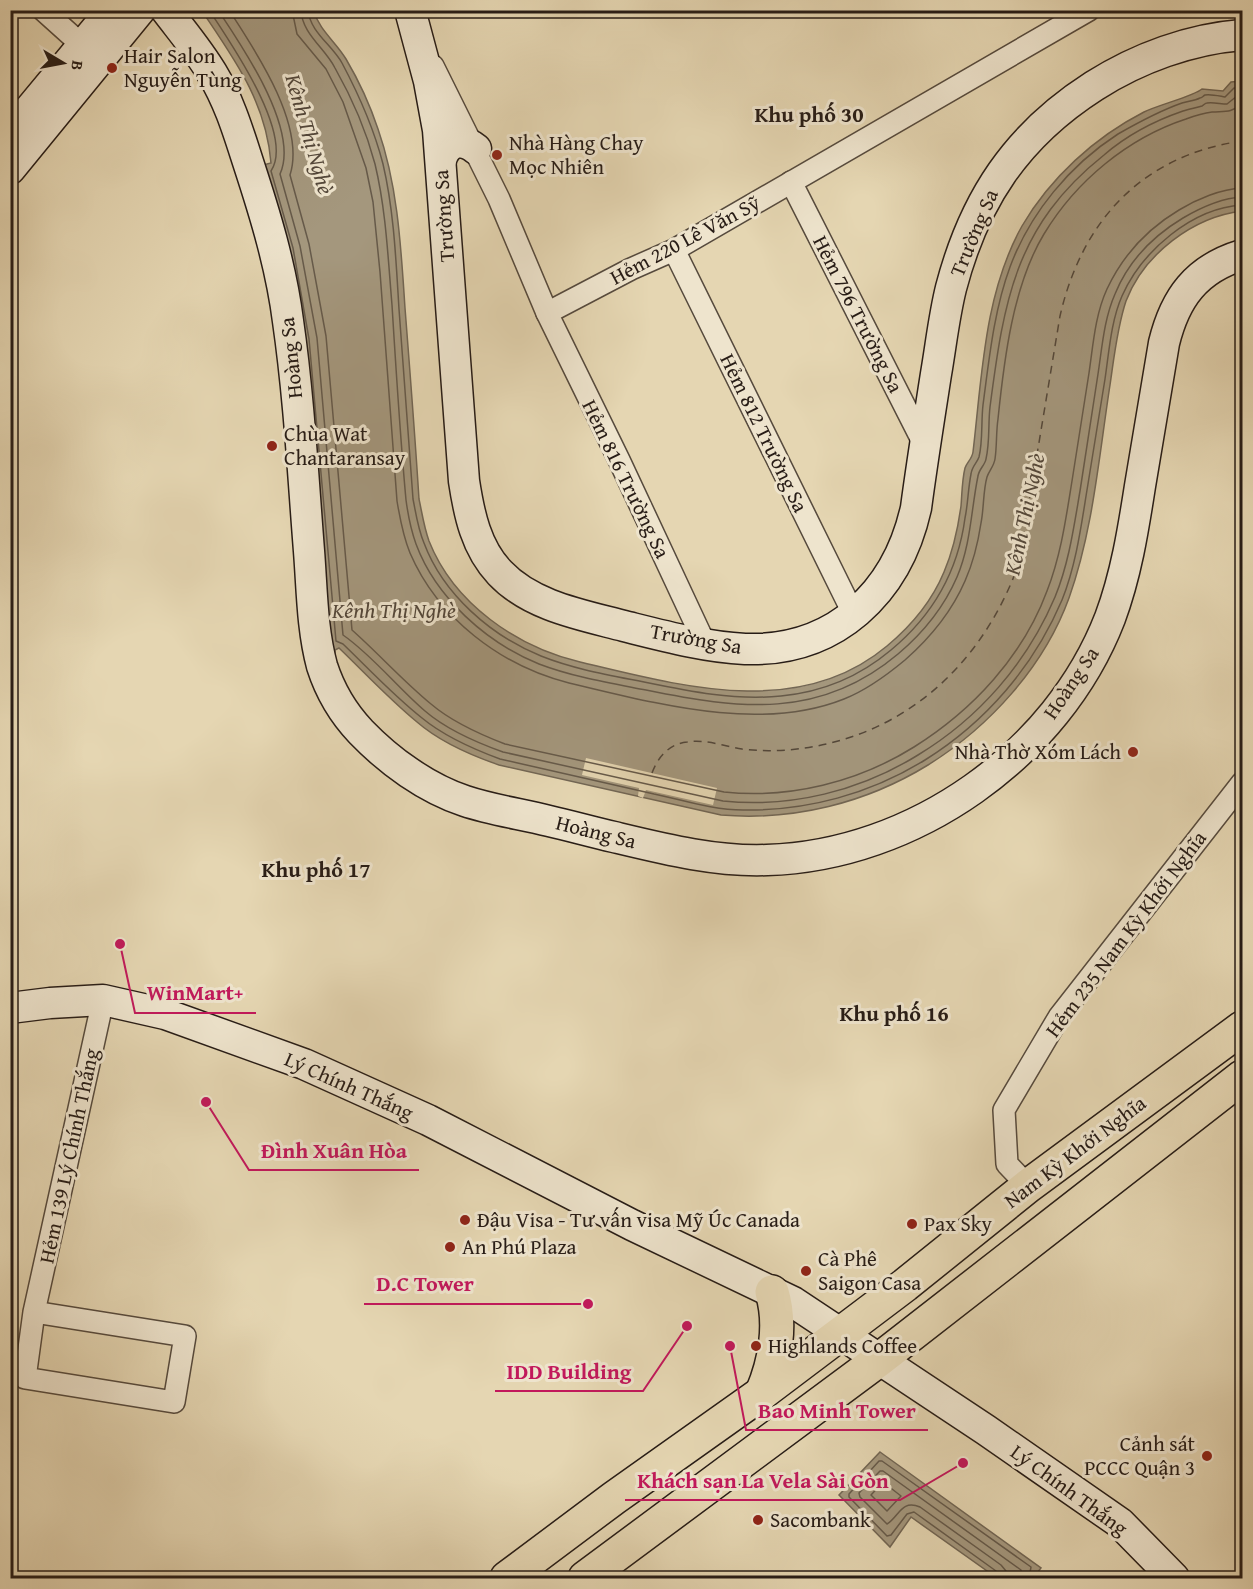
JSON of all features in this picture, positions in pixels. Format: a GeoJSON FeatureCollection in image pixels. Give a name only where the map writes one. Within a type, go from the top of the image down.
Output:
{"type":"FeatureCollection","features":[{"type":"Feature","properties":{"kind":"main road","name":"Nam Kỳ Khởi Nghĩa"},"geometry":{"type":"LineString","coordinates":[[507,1578],[614,1498],[762,1393],[905,1285],[1028,1186],[1242,1030]]}},
{"type":"Feature","properties":{"kind":"main road","name":"Nam Kỳ Khởi Nghĩa"},"geometry":{"type":"LineString","coordinates":[[585,1578],[880,1359],[1242,1077]]}},
{"type":"Feature","properties":{"kind":"main road"},"geometry":{"type":"LineString","coordinates":[[762,1393],[775,1356],[777,1307],[772,1292]]}},
{"type":"Feature","properties":{"kind":"street"},"geometry":{"type":"LineString","coordinates":[[43,10],[91,31]]}},
{"type":"Feature","properties":{"kind":"street"},"geometry":{"type":"LineString","coordinates":[[10,133],[91,31],[112,10]]}},
{"type":"Feature","properties":{"kind":"street"},"geometry":{"type":"LineString","coordinates":[[10,169],[140,10]]}},
{"type":"Feature","properties":{"kind":"street","name":"Hoàng Sa"},"geometry":{"type":"LineString","coordinates":[[166,10],[203,58],[225,96],[271,236],[286,303],[291,342],[312,607],[322,667],[338,702],[349,718],[378,748],[439,790],[471,803],[605,835],[673,850],[745,860],[801,858],[840,850],[906,828],[968,792],[1004,765],[1039,730],[1072,688],[1086,666],[1110,617],[1130,549],[1164,343],[1176,305],[1197,279],[1224,262],[1242,255]]}},
{"type":"Feature","properties":{"kind":"street","name":"Hẻm 220 Lê Văn Sỹ"},"geometry":{"type":"LineString","coordinates":[[547,313],[674,250],[1089,10]]}},
{"type":"Feature","properties":{"kind":"street"},"geometry":{"type":"LineString","coordinates":[[414,22],[476,148],[547,313]]}},
{"type":"Feature","properties":{"kind":"street","name":"Trường Sa"},"geometry":{"type":"LineString","coordinates":[[414,22],[434,106],[441,160],[464,481],[468,506],[481,547],[501,574],[516,587],[556,606],[599,620],[705,645],[748,649],[794,644],[834,628],[871,600],[887,580],[901,556],[910,533],[950,291],[967,237],[992,184],[1006,165],[1020,148],[1055,115],[1083,93],[1126,67],[1202,40],[1242,35]]}},
{"type":"Feature","properties":{"kind":"street"},"geometry":{"type":"LineString","coordinates":[[441,160],[446,148],[455,142],[466,143],[476,148]]}},
{"type":"Feature","properties":{"kind":"street","name":"Hẻm 796 Trường Sa"},"geometry":{"type":"LineString","coordinates":[[791,182],[925,446]]}},
{"type":"Feature","properties":{"kind":"street","name":"Hẻm 812 Trường Sa"},"geometry":{"type":"LineString","coordinates":[[674,250],[854,615]]}},
{"type":"Feature","properties":{"kind":"street","name":"Hẻm 816 Trường Sa"},"geometry":{"type":"LineString","coordinates":[[547,313],[619,460],[705,645]]}},
{"type":"Feature","properties":{"kind":"street","name":"Hẻm 235 Nam Kỳ Khởi Nghĩa"},"geometry":{"type":"LineString","coordinates":[[1028,1186],[1007,1164],[1004,1110],[1059,1017],[1242,783]]}},
{"type":"Feature","properties":{"kind":"street","name":"Lý Chính Thắng"},"geometry":{"type":"LineString","coordinates":[[10,1008],[103,1000],[165,1014],[304,1064],[428,1120],[632,1226],[793,1302],[986,1430],[1120,1523],[1174,1578]]}},
{"type":"Feature","properties":{"kind":"street","name":"Hẻm 139 Lý Chính Thắng"},"geometry":{"type":"LineString","coordinates":[[34,1312],[185,1336],[174,1402],[24,1378],[34,1312],[103,1000]]}},
{"type":"Feature","properties":{"kind":"water","name":"Kênh Thị Nghè"},"geometry":{"type":"Polygon","coordinates":[[[202,11],[314,11],[324,30],[346,59],[368,102],[385,151],[398,217],[419,499],[427,536],[440,564],[454,584],[490,620],[533,646],[580,662],[658,680],[738,691],[778,690],[816,683],[853,669],[887,646],[920,612],[939,583],[955,539],[964,473],[973,452],[982,365],[992,307],[1009,252],[1022,226],[1046,191],[1091,146],[1150,109],[1192,95],[1202,89],[1223,91],[1231,82],[1242,81],[1242,211],[1206,221],[1172,241],[1158,253],[1134,284],[1126,301],[1118,332],[1090,520],[1077,573],[1069,598],[1045,648],[1012,693],[993,714],[951,750],[880,790],[855,799],[802,812],[748,816],[721,815],[499,765],[477,757],[445,742],[426,729],[339,648],[335,650],[335,657],[331,657],[263,165],[271,163],[268,141],[263,120],[247,82],[202,11]]]}},
{"type":"Feature","properties":{"kind":"water"},"geometry":{"type":"Polygon","coordinates":[[[880,1452],[1041,1568],[1033,1578],[997,1578],[911,1517],[890,1547],[839,1495],[880,1452]]]}},
{"type":"Feature","properties":{"kind":"pier"},"geometry":{"type":"Polygon","coordinates":[[[586,758],[717,788],[713,805],[646,790],[643,798],[638,796],[639,788],[582,775],[586,758]]]}},
{"type":"Feature","properties":{"kind":"ferry route"},"geometry":{"type":"LineString","coordinates":[[652,773],[665,752],[681,743],[694,741],[742,749],[787,750],[828,744],[866,732],[900,714],[931,692],[959,665],[983,635],[1003,601],[1019,563],[1060,316],[1070,281],[1084,250],[1101,222],[1122,198],[1147,177],[1175,161],[1207,149],[1242,141]]}},
{"type":"Feature","properties":{"kind":"place","name":"Hair Salon Nguyễn Tùng"},"geometry":{"type":"Point","coordinates":[112,68]}},
{"type":"Feature","properties":{"kind":"place","name":"Nhà Hàng Chay Mọc Nhiên"},"geometry":{"type":"Point","coordinates":[497,155]}},
{"type":"Feature","properties":{"kind":"place","name":"Chùa Wat Chantaransay"},"geometry":{"type":"Point","coordinates":[272,446]}},
{"type":"Feature","properties":{"kind":"place","name":"Nhà Thờ Xóm Lách"},"geometry":{"type":"Point","coordinates":[1133,752]}},
{"type":"Feature","properties":{"kind":"place","name":"WinMart+"},"geometry":{"type":"Point","coordinates":[120,944]}},
{"type":"Feature","properties":{"kind":"place","name":"Đình Xuân Hòa"},"geometry":{"type":"Point","coordinates":[206,1102]}},
{"type":"Feature","properties":{"kind":"place","name":"Đậu Visa - Tư vấn visa Mỹ Úc Canada"},"geometry":{"type":"Point","coordinates":[465,1220]}},
{"type":"Feature","properties":{"kind":"place","name":"Pax Sky"},"geometry":{"type":"Point","coordinates":[912,1224]}},
{"type":"Feature","properties":{"kind":"place","name":"An Phú Plaza"},"geometry":{"type":"Point","coordinates":[450,1247]}},
{"type":"Feature","properties":{"kind":"place","name":"Cà Phê Saigon Casa"},"geometry":{"type":"Point","coordinates":[806,1271]}},
{"type":"Feature","properties":{"kind":"place","name":"D.C Tower"},"geometry":{"type":"Point","coordinates":[588,1304]}},
{"type":"Feature","properties":{"kind":"place","name":"IDD Building"},"geometry":{"type":"Point","coordinates":[687,1326]}},
{"type":"Feature","properties":{"kind":"place","name":"Bao Minh Tower"},"geometry":{"type":"Point","coordinates":[730,1346]}},
{"type":"Feature","properties":{"kind":"place","name":"Highlands Coffee"},"geometry":{"type":"Point","coordinates":[756,1346]}},
{"type":"Feature","properties":{"kind":"place","name":"Cảnh sát PCCC Quận 3"},"geometry":{"type":"Point","coordinates":[1207,1456]}},
{"type":"Feature","properties":{"kind":"place","name":"Khách sạn La Vela Sài Gòn"},"geometry":{"type":"Point","coordinates":[963,1463]}},
{"type":"Feature","properties":{"kind":"place","name":"Sacombank"},"geometry":{"type":"Point","coordinates":[758,1520]}},
{"type":"Feature","properties":{"kind":"district","name":"Khu phố 30"},"geometry":{"type":"Point","coordinates":[809,114]}},
{"type":"Feature","properties":{"kind":"district","name":"Khu phố 17"},"geometry":{"type":"Point","coordinates":[316,869]}},
{"type":"Feature","properties":{"kind":"district","name":"Khu phố 16"},"geometry":{"type":"Point","coordinates":[894,1013]}}]}
